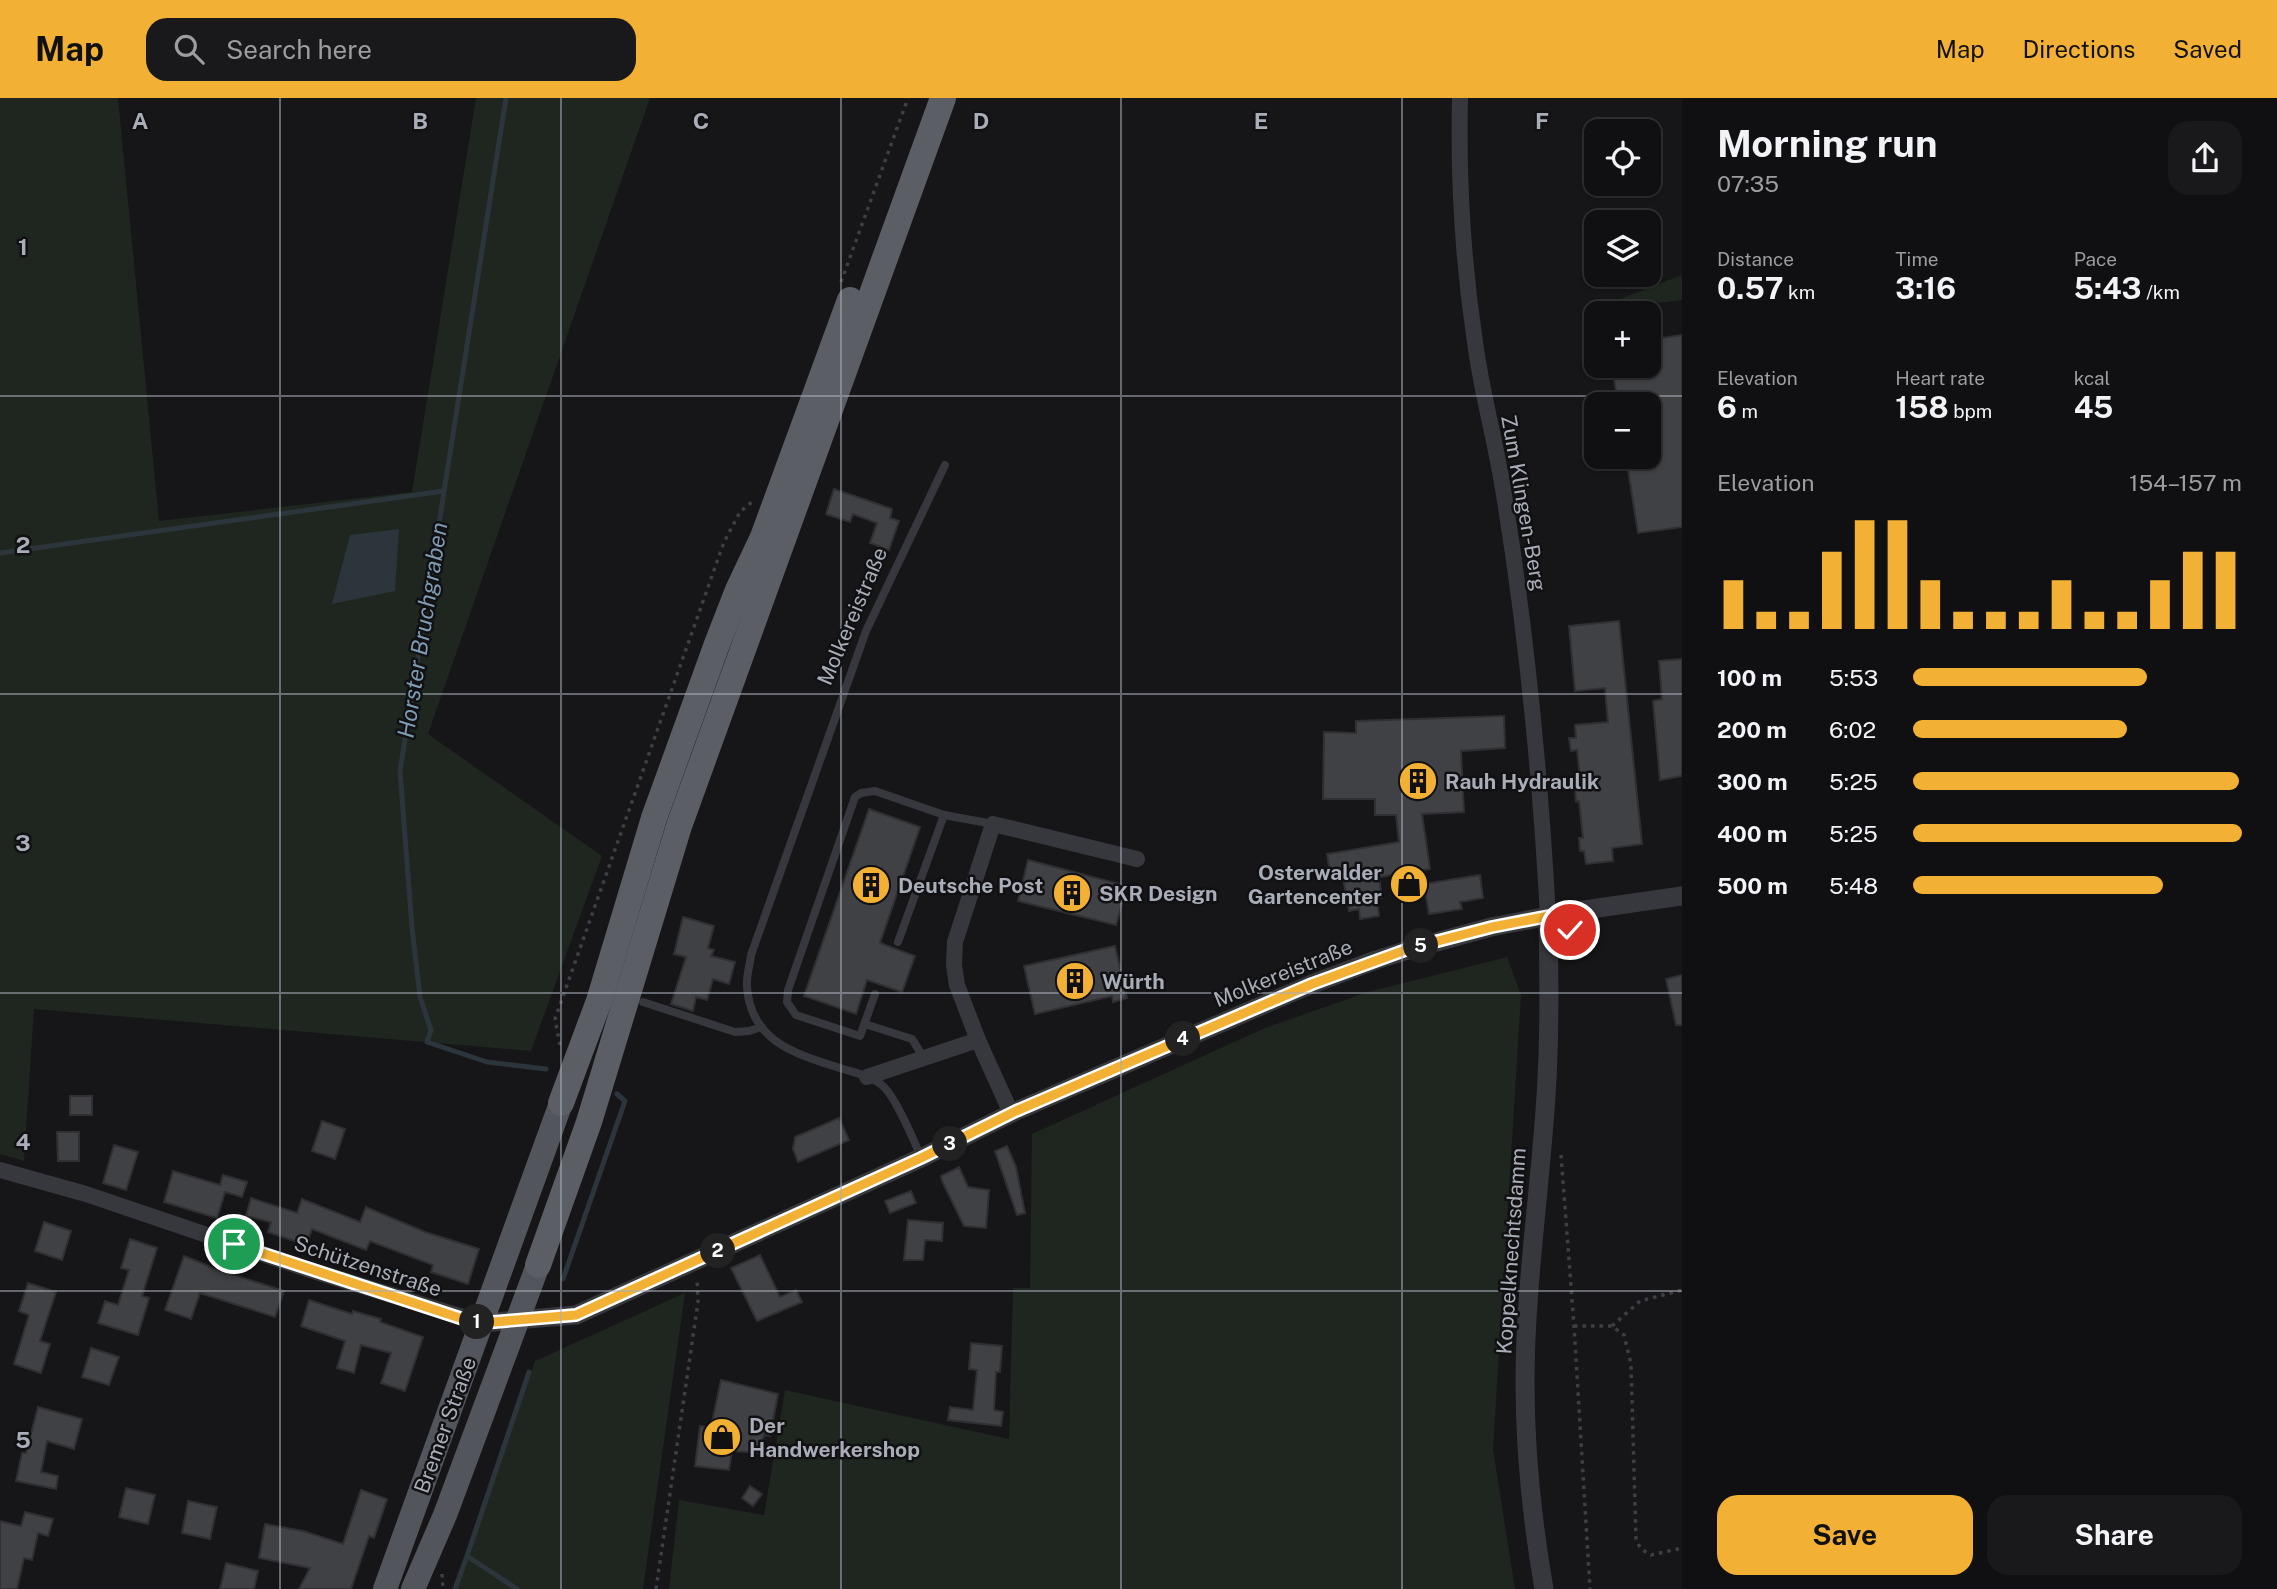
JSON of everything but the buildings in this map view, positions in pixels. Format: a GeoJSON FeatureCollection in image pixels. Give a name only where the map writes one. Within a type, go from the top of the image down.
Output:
{"type":"FeatureCollection","features":[{"type":"Feature","properties":{"kind":"highway"},"geometry":{"type":"LineString","coordinates":[[561,1103],[599,1001],[654,818],[738,590],[763,537],[925,98]]}},
{"type":"Feature","properties":{"kind":"highway","name":"Bremer Straße"},"geometry":{"type":"LineString","coordinates":[[538,1265],[589,1122],[679,826],[943,98]]}},
{"type":"Feature","properties":{"kind":"main road","name":"Bremer Straße"},"geometry":{"type":"LineString","coordinates":[[384,1589],[561,1103]]}},
{"type":"Feature","properties":{"kind":"main road","name":"Bremer Straße"},"geometry":{"type":"LineString","coordinates":[[412,1589],[445,1515],[538,1265]]}},
{"type":"Feature","properties":{"kind":"street","name":"Zum Klingen-Berg"},"geometry":{"type":"LineString","coordinates":[[1460,98],[1463,228],[1473,329],[1502,481],[1523,627],[1532,704],[1548,916]]}},
{"type":"Feature","properties":{"kind":"street"},"geometry":{"type":"LineString","coordinates":[[1011,1114],[978,1040],[957,985],[954,965],[955,942],[993,824],[1137,859]]}},
{"type":"Feature","properties":{"kind":"street","name":"Molkereistraße"},"geometry":{"type":"LineString","coordinates":[[482,1323],[576,1315],[921,1158],[1011,1114],[1324,979],[1411,948],[1548,916],[1682,896]]}},
{"type":"Feature","properties":{"kind":"street","name":"Koppelknechtsdamm"},"geometry":{"type":"LineString","coordinates":[[1544,1589],[1527,1466],[1525,1381],[1547,1075],[1548,916]]}},
{"type":"Feature","properties":{"kind":"street"},"geometry":{"type":"LineString","coordinates":[[867,1077],[978,1040]]}},
{"type":"Feature","properties":{"kind":"street","name":"Schützenstraße"},"geometry":{"type":"LineString","coordinates":[[0,1170],[86,1194],[307,1269],[482,1323]]}},
{"type":"Feature","properties":{"kind":"lane","name":"Molkereistraße"},"geometry":{"type":"LineString","coordinates":[[921,1158],[910,1131],[885,1087],[867,1077],[801,1056],[782,1047],[762,1027],[750,1005],[747,984],[751,955],[866,631],[945,465]]}},
{"type":"Feature","properties":{"kind":"lane"},"geometry":{"type":"LineString","coordinates":[[875,994],[860,1036],[796,1015],[788,1002],[788,990],[855,797],[861,793],[875,791],[944,815],[993,824]]}},
{"type":"Feature","properties":{"kind":"lane"},"geometry":{"type":"LineString","coordinates":[[898,942],[944,815]]}},
{"type":"Feature","properties":{"kind":"lane"},"geometry":{"type":"LineString","coordinates":[[643,1002],[735,1032],[762,1027]]}},
{"type":"Feature","properties":{"kind":"lane"},"geometry":{"type":"LineString","coordinates":[[865,1024],[912,1039],[924,1058]]}},
{"type":"Feature","properties":{"kind":"path"},"geometry":{"type":"LineString","coordinates":[[1560,1147],[1590,1589]]}},
{"type":"Feature","properties":{"kind":"path"},"geometry":{"type":"LineString","coordinates":[[656,1589],[698,1302],[698,1282],[691,1264]]}},
{"type":"Feature","properties":{"kind":"path"},"geometry":{"type":"LineString","coordinates":[[1612,1326],[1640,1301],[1682,1290]]}},
{"type":"Feature","properties":{"kind":"path"},"geometry":{"type":"LineString","coordinates":[[1574,1326],[1612,1326],[1624,1335],[1631,1364],[1636,1540],[1642,1549],[1651,1555],[1682,1548]]}},
{"type":"Feature","properties":{"kind":"shaded area"},"geometry":{"type":"Polygon","coordinates":[[[0,98],[118,98],[159,521],[412,492],[476,98],[650,98],[428,734],[602,856],[531,1051],[34,1009],[24,1161],[0,1154],[0,98]]]}},
{"type":"Feature","properties":{"kind":"shaded area"},"geometry":{"type":"Polygon","coordinates":[[[1682,275],[1682,300],[1661,303],[1615,301],[1651,287],[1661,287],[1661,283],[1682,275]]]}},
{"type":"Feature","properties":{"kind":"shaded area"},"geometry":{"type":"Polygon","coordinates":[[[399,529],[395,591],[332,604],[350,535],[399,529]]]}},
{"type":"Feature","properties":{"kind":"shaded area"},"geometry":{"type":"Polygon","coordinates":[[[1507,957],[1521,995],[1493,1449],[1515,1589],[669,1589],[679,1500],[764,1515],[785,1390],[1009,1439],[1013,1288],[1030,1288],[1032,1134],[1265,1028],[1368,992],[1507,957]]]}},
{"type":"Feature","properties":{"kind":"shaded area"},"geometry":{"type":"Polygon","coordinates":[[[685,1293],[643,1589],[455,1589],[535,1361],[685,1293]]]}},
{"type":"Feature","properties":{"kind":"waterway","name":"Horster Bruchgraben"},"geometry":{"type":"LineString","coordinates":[[506,98],[400,771],[420,997],[431,1030],[427,1042],[487,1062],[546,1069]]}},
{"type":"Feature","properties":{"kind":"waterway"},"geometry":{"type":"LineString","coordinates":[[0,553],[444,491]]}},
{"type":"Feature","properties":{"kind":"waterway","name":"Horster Bruchgraben"},"geometry":{"type":"LineString","coordinates":[[563,1279],[625,1101],[617,1094]]}},
{"type":"Feature","properties":{"kind":"waterway","name":"Horster Bruchgraben"},"geometry":{"type":"LineString","coordinates":[[517,1589],[467,1556],[529,1372]]}},
{"type":"Feature","properties":{"kind":"waterway"},"geometry":{"type":"LineString","coordinates":[[455,1589],[467,1556]]}},
{"type":"Feature","properties":{"kind":"place","name":"Rauh Hydraulik"},"geometry":{"type":"Point","coordinates":[1418,781]}},
{"type":"Feature","properties":{"kind":"place","name":"Osterwalder Gartencenter"},"geometry":{"type":"Point","coordinates":[1409,884]}},
{"type":"Feature","properties":{"kind":"place","name":"Deutsche Post"},"geometry":{"type":"Point","coordinates":[871,885]}},
{"type":"Feature","properties":{"kind":"place","name":"SKR Design"},"geometry":{"type":"Point","coordinates":[1072,893]}},
{"type":"Feature","properties":{"kind":"place","name":"Würth"},"geometry":{"type":"Point","coordinates":[1075,981]}},
{"type":"Feature","properties":{"kind":"place","name":"Der Handwerkershop"},"geometry":{"type":"Point","coordinates":[722,1437]}},
{"type":"Feature","properties":{"kind":"route"},"geometry":{"type":"LineString","coordinates":[[234,1244],[466,1320],[482,1323],[576,1315],[921,1158],[1016,1111],[1312,984],[1411,948],[1492,927],[1570,912],[1570,930]]}}]}
